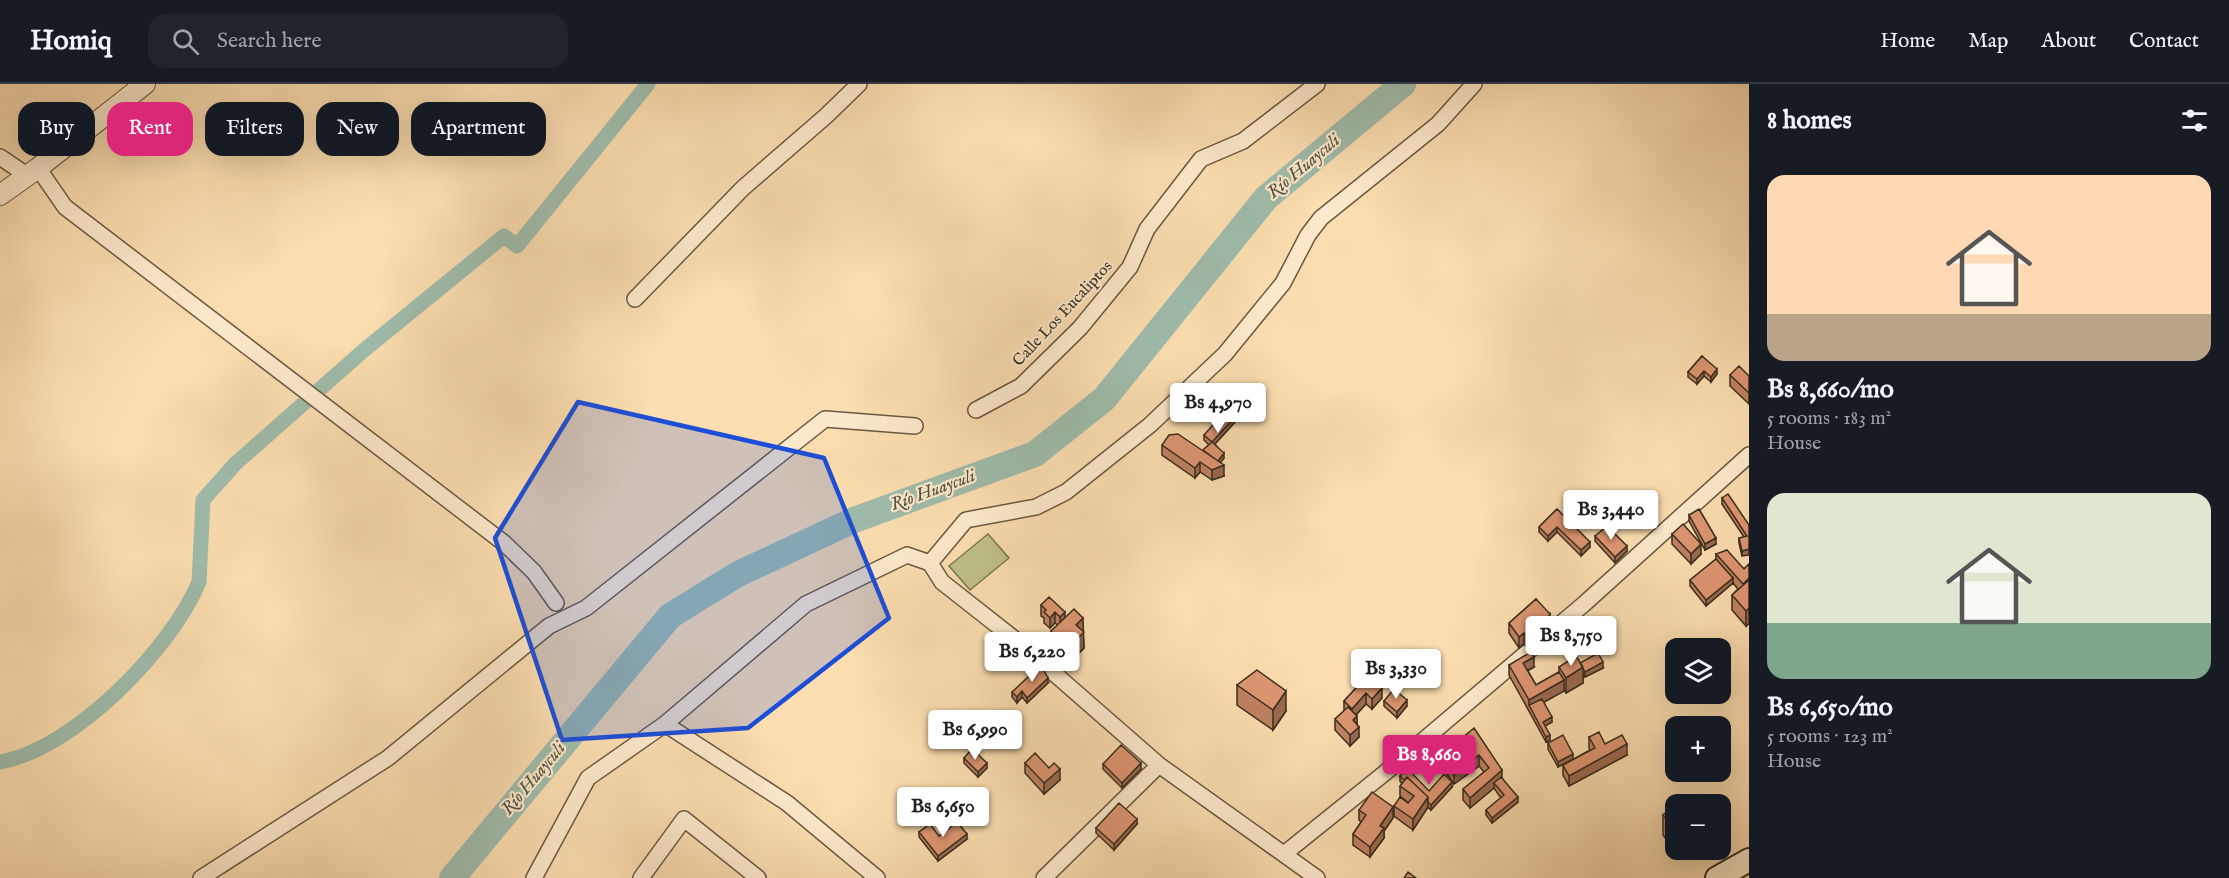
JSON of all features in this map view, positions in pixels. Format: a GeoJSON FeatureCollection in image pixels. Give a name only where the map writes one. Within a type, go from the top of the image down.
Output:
{"type":"FeatureCollection","features":[{"type":"Feature","properties":{"kind":"main road"},"geometry":{"type":"LineString","coordinates":[[1717,878],[1749,860]]}},
{"type":"Feature","properties":{"kind":"street"},"geometry":{"type":"LineString","coordinates":[[0,195],[145,84]]}},
{"type":"Feature","properties":{"kind":"street"},"geometry":{"type":"LineString","coordinates":[[635,299],[743,188],[859,84]]}},
{"type":"Feature","properties":{"kind":"street","name":"Calle Los Eucaliptos"},"geometry":{"type":"LineString","coordinates":[[976,410],[1021,386],[1080,328],[1130,267],[1148,229],[1201,159],[1243,141],[1317,84]]}},
{"type":"Feature","properties":{"kind":"street"},"geometry":{"type":"LineString","coordinates":[[930,563],[966,520],[1036,507],[1066,492],[1150,425],[1226,354],[1283,283],[1308,235],[1321,218],[1438,124],[1474,84]]}},
{"type":"Feature","properties":{"kind":"street"},"geometry":{"type":"LineString","coordinates":[[0,157],[33,172],[66,207],[504,543],[534,572],[556,603]]}},
{"type":"Feature","properties":{"kind":"street"},"geometry":{"type":"LineString","coordinates":[[201,878],[388,758],[549,626],[586,608],[825,419],[915,426]]}},
{"type":"Feature","properties":{"kind":"street"},"geometry":{"type":"LineString","coordinates":[[1284,854],[1386,772],[1584,604],[1749,455]]}},
{"type":"Feature","properties":{"kind":"street"},"geometry":{"type":"LineString","coordinates":[[534,878],[588,778],[665,724],[806,604],[908,555],[930,563],[942,582],[1017,641],[1159,765],[1317,878]]}},
{"type":"Feature","properties":{"kind":"street"},"geometry":{"type":"LineString","coordinates":[[665,724],[787,803],[878,878]]}},
{"type":"Feature","properties":{"kind":"street"},"geometry":{"type":"LineString","coordinates":[[1044,878],[1159,765]]}},
{"type":"Feature","properties":{"kind":"street"},"geometry":{"type":"LineString","coordinates":[[641,878],[684,819],[758,878]]}},
{"type":"Feature","properties":{"kind":"highlighted area"},"geometry":{"type":"Polygon","coordinates":[[[578,402],[824,458],[889,618],[748,728],[562,740],[495,538],[578,402]]]}},
{"type":"Feature","properties":{"kind":"green space"},"geometry":{"type":"Polygon","coordinates":[[[988,534],[1009,558],[970,590],[949,566],[988,534]]]}},
{"type":"Feature","properties":{"kind":"building"},"geometry":{"type":"Polygon","coordinates":[[[1702,356],[1717,369],[1711,377],[1704,371],[1697,379],[1688,372],[1702,356]]]}},
{"type":"Feature","properties":{"kind":"building"},"geometry":{"type":"Polygon","coordinates":[[[1739,366],[1749,376],[1749,393],[1730,375],[1739,366]]]}},
{"type":"Feature","properties":{"kind":"building"},"geometry":{"type":"Polygon","coordinates":[[[1228,408],[1236,416],[1212,442],[1204,435],[1228,408]]]}},
{"type":"Feature","properties":{"kind":"building"},"geometry":{"type":"Polygon","coordinates":[[[1178,434],[1224,465],[1212,470],[1200,462],[1195,468],[1162,445],[1169,435],[1178,434]]]}},
{"type":"Feature","properties":{"kind":"building"},"geometry":{"type":"Polygon","coordinates":[[[1212,442],[1224,453],[1218,461],[1203,450],[1212,442]]]}},
{"type":"Feature","properties":{"kind":"building"},"geometry":{"type":"Polygon","coordinates":[[[1728,494],[1749,525],[1749,549],[1742,551],[1739,538],[1747,536],[1722,498],[1728,494]]]}},
{"type":"Feature","properties":{"kind":"building"},"geometry":{"type":"Polygon","coordinates":[[[1557,509],[1590,542],[1581,550],[1557,527],[1548,536],[1539,527],[1557,509]]]}},
{"type":"Feature","properties":{"kind":"building"},"geometry":{"type":"Polygon","coordinates":[[[1699,509],[1716,538],[1705,544],[1689,515],[1699,509]]]}},
{"type":"Feature","properties":{"kind":"building"},"geometry":{"type":"Polygon","coordinates":[[[1683,524],[1701,544],[1691,554],[1672,534],[1683,524]]]}},
{"type":"Feature","properties":{"kind":"building"},"geometry":{"type":"Polygon","coordinates":[[[1607,526],[1627,546],[1615,557],[1595,536],[1607,526]]]}},
{"type":"Feature","properties":{"kind":"building"},"geometry":{"type":"Polygon","coordinates":[[[1727,550],[1744,569],[1749,564],[1749,578],[1743,584],[1716,554],[1727,550]]]}},
{"type":"Feature","properties":{"kind":"building"},"geometry":{"type":"Polygon","coordinates":[[[1716,559],[1733,578],[1706,600],[1690,580],[1716,559]]]}},
{"type":"Feature","properties":{"kind":"building"},"geometry":{"type":"Polygon","coordinates":[[[1749,580],[1749,608],[1746,611],[1732,595],[1749,580]]]}},
{"type":"Feature","properties":{"kind":"building"},"geometry":{"type":"Polygon","coordinates":[[[1049,597],[1065,612],[1060,617],[1055,612],[1050,618],[1044,612],[1046,610],[1041,605],[1049,597]]]}},
{"type":"Feature","properties":{"kind":"building"},"geometry":{"type":"Polygon","coordinates":[[[1536,599],[1550,614],[1543,625],[1537,618],[1534,620],[1539,625],[1527,636],[1524,633],[1519,637],[1509,623],[1536,599]]]}},
{"type":"Feature","properties":{"kind":"building"},"geometry":{"type":"Polygon","coordinates":[[[1074,609],[1083,618],[1076,625],[1084,632],[1068,648],[1051,631],[1074,609]]]}},
{"type":"Feature","properties":{"kind":"building"},"geometry":{"type":"Polygon","coordinates":[[[1531,652],[1534,657],[1523,663],[1536,685],[1559,672],[1564,680],[1529,700],[1509,665],[1531,652]]]}},
{"type":"Feature","properties":{"kind":"building"},"geometry":{"type":"Polygon","coordinates":[[[1598,653],[1603,662],[1585,672],[1580,663],[1598,653]]]}},
{"type":"Feature","properties":{"kind":"building"},"geometry":{"type":"Polygon","coordinates":[[[1576,656],[1583,667],[1566,678],[1559,667],[1576,656]]]}},
{"type":"Feature","properties":{"kind":"building"},"geometry":{"type":"Polygon","coordinates":[[[1041,665],[1048,678],[1027,698],[1022,691],[1017,697],[1012,692],[1041,665]]]}},
{"type":"Feature","properties":{"kind":"building"},"geometry":{"type":"Polygon","coordinates":[[[1257,670],[1286,691],[1273,710],[1237,685],[1257,670]]]}},
{"type":"Feature","properties":{"kind":"building"},"geometry":{"type":"Polygon","coordinates":[[[1368,675],[1382,688],[1372,699],[1366,693],[1352,709],[1344,701],[1368,675]]]}},
{"type":"Feature","properties":{"kind":"building"},"geometry":{"type":"Polygon","coordinates":[[[1394,689],[1407,700],[1397,712],[1384,701],[1394,689]]]}},
{"type":"Feature","properties":{"kind":"building"},"geometry":{"type":"Polygon","coordinates":[[[1542,699],[1552,717],[1543,722],[1550,735],[1546,737],[1529,705],[1542,699]]]}},
{"type":"Feature","properties":{"kind":"building"},"geometry":{"type":"Polygon","coordinates":[[[1348,707],[1357,716],[1353,720],[1359,727],[1350,735],[1335,719],[1348,707]]]}},
{"type":"Feature","properties":{"kind":"building"},"geometry":{"type":"Polygon","coordinates":[[[1474,728],[1502,770],[1470,798],[1463,789],[1489,768],[1479,755],[1454,773],[1442,757],[1448,752],[1453,760],[1468,749],[1461,739],[1474,728]]]}},
{"type":"Feature","properties":{"kind":"building"},"geometry":{"type":"Polygon","coordinates":[[[1599,732],[1605,744],[1622,735],[1627,744],[1569,776],[1563,765],[1595,748],[1589,737],[1599,732]]]}},
{"type":"Feature","properties":{"kind":"building"},"geometry":{"type":"Polygon","coordinates":[[[1563,735],[1573,754],[1558,762],[1548,743],[1563,735]]]}},
{"type":"Feature","properties":{"kind":"building"},"geometry":{"type":"Polygon","coordinates":[[[1121,745],[1141,763],[1122,783],[1103,764],[1121,745]]]}},
{"type":"Feature","properties":{"kind":"building"},"geometry":{"type":"Polygon","coordinates":[[[972,749],[987,763],[978,772],[964,758],[972,749]]]}},
{"type":"Feature","properties":{"kind":"building"},"geometry":{"type":"Polygon","coordinates":[[[1035,753],[1049,768],[1054,763],[1060,769],[1044,783],[1025,763],[1035,753]]]}},
{"type":"Feature","properties":{"kind":"building"},"geometry":{"type":"Polygon","coordinates":[[[1407,768],[1429,791],[1444,774],[1452,782],[1431,805],[1428,797],[1407,777],[1404,780],[1400,776],[1407,768]]]}},
{"type":"Feature","properties":{"kind":"building"},"geometry":{"type":"Polygon","coordinates":[[[1407,777],[1428,797],[1413,819],[1394,806],[1400,797],[1408,803],[1414,796],[1400,786],[1407,777]]]}},
{"type":"Feature","properties":{"kind":"building"},"geometry":{"type":"Polygon","coordinates":[[[1501,777],[1518,797],[1492,818],[1486,810],[1504,795],[1494,783],[1501,777]]]}},
{"type":"Feature","properties":{"kind":"building"},"geometry":{"type":"Polygon","coordinates":[[[1372,792],[1393,807],[1380,826],[1384,828],[1370,847],[1353,834],[1366,815],[1359,810],[1372,792]]]}},
{"type":"Feature","properties":{"kind":"building"},"geometry":{"type":"Polygon","coordinates":[[[1119,803],[1137,819],[1114,844],[1096,828],[1119,803]]]}},
{"type":"Feature","properties":{"kind":"building"},"geometry":{"type":"Polygon","coordinates":[[[957,822],[967,834],[938,856],[919,832],[930,824],[939,836],[957,822]]]}},
{"type":"Feature","properties":{"kind":"building"},"geometry":{"type":"Polygon","coordinates":[[[1408,872],[1416,878],[1404,878],[1408,872]]]}},
{"type":"Feature","properties":{"kind":"waterway"},"geometry":{"type":"LineString","coordinates":[[0,762],[29,753],[58,738],[88,717],[143,665],[166,637],[199,582],[203,500],[235,464],[363,351],[504,236],[517,246],[648,84]]}},
{"type":"Feature","properties":{"kind":"waterway","name":"Río Huayculi"},"geometry":{"type":"LineString","coordinates":[[452,878],[670,616],[738,574],[854,520],[1035,454],[1104,399],[1266,198],[1403,84]]}}]}
